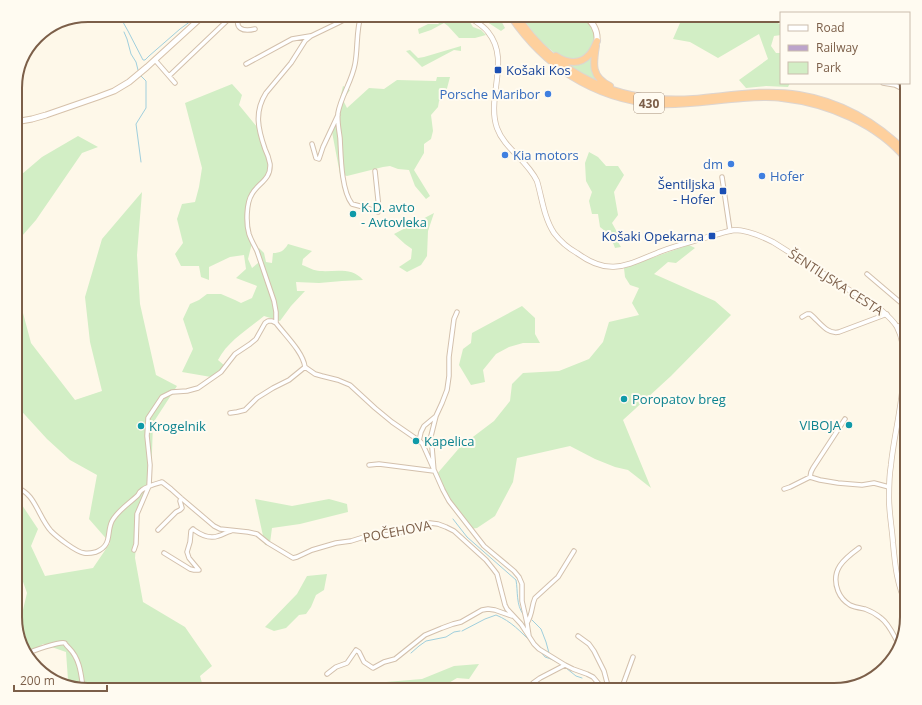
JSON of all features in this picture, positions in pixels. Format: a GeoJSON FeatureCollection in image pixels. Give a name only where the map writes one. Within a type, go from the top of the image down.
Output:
{"type":"FeatureCollection","features":[{"type":"Feature","properties":{"kind":"highway","name":"430"},"geometry":{"type":"LineString","coordinates":[[515,22],[535,47],[552,62],[585,84],[613,95],[626,99],[656,104],[693,103],[782,93],[799,95],[818,99],[852,112],[871,122],[900,146]]}},
{"type":"Feature","properties":{"kind":"highway","name":"430"},"geometry":{"type":"LineString","coordinates":[[521,22],[535,40],[563,65],[587,80],[607,88],[632,96],[657,99],[675,100],[737,94],[765,95],[799,100],[834,110],[850,117],[869,127],[890,142],[900,153]]}},
{"type":"Feature","properties":{"kind":"highway"},"geometry":{"type":"LineString","coordinates":[[535,40],[562,60],[573,62],[586,58],[597,41]]}},
{"type":"Feature","properties":{"kind":"highway"},"geometry":{"type":"LineString","coordinates":[[597,41],[594,66],[598,77],[604,83],[632,96]]}},
{"type":"Feature","properties":{"kind":"main road"},"geometry":{"type":"LineString","coordinates":[[22,121],[46,115],[108,93],[129,82],[196,22]]}},
{"type":"Feature","properties":{"kind":"main road"},"geometry":{"type":"LineString","coordinates":[[592,22],[597,32],[597,41]]}},
{"type":"Feature","properties":{"kind":"street"},"geometry":{"type":"LineString","coordinates":[[169,76],[226,22]]}},
{"type":"Feature","properties":{"kind":"street"},"geometry":{"type":"LineString","coordinates":[[237,22],[237,24],[243,30],[255,30]]}},
{"type":"Feature","properties":{"kind":"street"},"geometry":{"type":"LineString","coordinates":[[276,323],[276,312],[271,292],[257,250],[249,232],[248,220],[248,203],[252,194],[266,179],[269,173],[270,163],[259,129],[258,115],[260,104],[266,93],[291,63],[305,41],[311,36],[340,22]]}},
{"type":"Feature","properties":{"kind":"street"},"geometry":{"type":"LineString","coordinates":[[312,144],[316,158],[319,159],[353,74],[359,22]]}},
{"type":"Feature","properties":{"kind":"street","name":"ŠENTILJSKA CESTA"},"geometry":{"type":"LineString","coordinates":[[477,22],[489,33],[498,52],[494,108],[496,126],[505,142],[534,174],[549,223],[557,236],[569,248],[592,262],[605,266],[621,267],[696,240],[730,231],[757,234],[773,242],[887,314],[897,327],[900,335]]}},
{"type":"Feature","properties":{"kind":"street"},"geometry":{"type":"LineString","coordinates":[[246,64],[292,39],[311,36]]}},
{"type":"Feature","properties":{"kind":"street"},"geometry":{"type":"LineString","coordinates":[[155,60],[175,83]]}},
{"type":"Feature","properties":{"kind":"street"},"geometry":{"type":"LineString","coordinates":[[889,84],[900,87]]}},
{"type":"Feature","properties":{"kind":"street"},"geometry":{"type":"LineString","coordinates":[[338,114],[343,179],[349,201],[352,204],[378,212],[379,209],[375,171]]}},
{"type":"Feature","properties":{"kind":"street"},"geometry":{"type":"LineString","coordinates":[[722,177],[730,231]]}},
{"type":"Feature","properties":{"kind":"street"},"geometry":{"type":"LineString","coordinates":[[867,274],[900,302]]}},
{"type":"Feature","properties":{"kind":"street"},"geometry":{"type":"LineString","coordinates":[[434,471],[432,436],[436,416],[447,390],[449,357],[454,318],[457,312]]}},
{"type":"Feature","properties":{"kind":"street"},"geometry":{"type":"LineString","coordinates":[[802,316],[810,314],[825,328],[833,333],[840,332],[887,314]]}},
{"type":"Feature","properties":{"kind":"street"},"geometry":{"type":"LineString","coordinates":[[134,550],[136,514],[149,486],[150,465],[147,436],[148,418],[162,396],[172,392],[187,391],[198,388],[221,372],[235,354],[256,339],[266,323],[268,321],[272,321],[276,323],[300,354],[305,367],[322,376],[350,385],[392,422],[423,445],[449,501],[484,546],[519,577],[522,584],[522,601],[529,637]]}},
{"type":"Feature","properties":{"kind":"street"},"geometry":{"type":"LineString","coordinates":[[230,413],[245,410],[256,398],[289,380],[305,367]]}},
{"type":"Feature","properties":{"kind":"street","name":"ŠENTILJSKA CESTA"},"geometry":{"type":"LineString","coordinates":[[900,407],[891,463],[889,487],[889,505],[896,572],[900,587]]}},
{"type":"Feature","properties":{"kind":"street"},"geometry":{"type":"LineString","coordinates":[[419,441],[424,426],[436,416]]}},
{"type":"Feature","properties":{"kind":"street"},"geometry":{"type":"LineString","coordinates":[[810,477],[813,468],[844,419]]}},
{"type":"Feature","properties":{"kind":"street"},"geometry":{"type":"LineString","coordinates":[[369,465],[379,464],[434,471]]}},
{"type":"Feature","properties":{"kind":"street"},"geometry":{"type":"LineString","coordinates":[[784,489],[810,477],[845,484],[862,485],[874,483],[889,487]]}},
{"type":"Feature","properties":{"kind":"street","name":"POČEHOVA"},"geometry":{"type":"LineString","coordinates":[[149,486],[162,482],[171,488],[214,526],[220,529],[257,534],[268,543],[293,558],[312,550],[336,543],[351,541],[367,536],[394,534],[430,523],[438,524],[454,531],[481,555],[494,570],[497,574],[505,605],[513,616]]}},
{"type":"Feature","properties":{"kind":"street"},"geometry":{"type":"LineString","coordinates":[[22,490],[30,497],[51,530],[72,547],[84,553],[95,552],[104,546],[108,539],[112,521],[117,514],[142,490],[149,486]]}},
{"type":"Feature","properties":{"kind":"street"},"geometry":{"type":"LineString","coordinates":[[158,530],[170,517],[182,508],[180,501],[181,498]]}},
{"type":"Feature","properties":{"kind":"street"},"geometry":{"type":"LineString","coordinates":[[164,553],[190,569],[199,570],[189,558],[187,552],[191,531],[194,530],[200,535],[217,537],[228,531],[234,530]]}},
{"type":"Feature","properties":{"kind":"street"},"geometry":{"type":"LineString","coordinates":[[859,548],[847,557],[838,568],[836,581],[839,594],[849,605],[873,612],[882,619],[896,639]]}},
{"type":"Feature","properties":{"kind":"street"},"geometry":{"type":"LineString","coordinates":[[527,623],[532,614],[533,601],[558,577],[574,551]]}},
{"type":"Feature","properties":{"kind":"street"},"geometry":{"type":"LineString","coordinates":[[327,674],[336,667],[347,663],[356,650],[359,652],[364,662],[373,668],[384,662],[395,659],[425,635],[461,622],[482,610],[488,609],[513,616],[518,620],[539,649],[565,665],[593,677],[598,683]]}},
{"type":"Feature","properties":{"kind":"street"},"geometry":{"type":"LineString","coordinates":[[578,636],[591,646],[604,671],[607,683]]}},
{"type":"Feature","properties":{"kind":"street"},"geometry":{"type":"LineString","coordinates":[[32,652],[60,643],[65,644],[73,652],[80,668],[82,683]]}},
{"type":"Feature","properties":{"kind":"street"},"geometry":{"type":"LineString","coordinates":[[624,683],[633,657]]}},
{"type":"Feature","properties":{"kind":"street"},"geometry":{"type":"LineString","coordinates":[[533,683],[565,665]]}},
{"type":"Feature","properties":{"kind":"green space"},"geometry":{"type":"Polygon","coordinates":[[[440,22],[470,22],[473,27],[481,30],[486,35],[475,38],[459,38],[444,23],[419,34],[418,29],[428,24],[438,24],[440,22]]]}},
{"type":"Feature","properties":{"kind":"green space"},"geometry":{"type":"Polygon","coordinates":[[[488,22],[502,22],[505,28],[501,31],[488,22]]]}},
{"type":"Feature","properties":{"kind":"green space"},"geometry":{"type":"Polygon","coordinates":[[[525,22],[588,22],[594,33],[594,44],[592,49],[587,55],[573,61],[558,56],[540,41],[525,22]]]}},
{"type":"Feature","properties":{"kind":"green space"},"geometry":{"type":"Polygon","coordinates":[[[678,22],[776,22],[780,24],[780,35],[774,36],[771,46],[776,53],[780,53],[780,84],[790,84],[788,87],[766,86],[746,88],[739,80],[768,59],[759,34],[718,58],[690,42],[673,39],[680,23],[678,22]]]}},
{"type":"Feature","properties":{"kind":"green space"},"geometry":{"type":"Polygon","coordinates":[[[461,46],[461,51],[454,50],[422,67],[406,51],[410,50],[418,58],[461,46]]]}},
{"type":"Feature","properties":{"kind":"green space"},"geometry":{"type":"Polygon","coordinates":[[[593,55],[602,84],[581,74],[563,61],[567,63],[593,55]]]}},
{"type":"Feature","properties":{"kind":"green space"},"geometry":{"type":"Polygon","coordinates":[[[437,77],[450,77],[445,96],[439,101],[438,107],[431,115],[433,131],[431,139],[424,144],[424,153],[414,170],[430,196],[426,199],[415,186],[409,170],[398,169],[390,166],[347,176],[340,174],[332,132],[343,86],[350,90],[343,100],[347,108],[369,88],[384,89],[397,80],[436,81],[437,77]]]}},
{"type":"Feature","properties":{"kind":"green space"},"geometry":{"type":"Polygon","coordinates":[[[232,84],[242,95],[239,105],[257,127],[260,141],[269,163],[268,173],[251,193],[247,220],[252,243],[248,259],[252,268],[258,263],[259,248],[264,253],[266,262],[272,263],[273,253],[282,251],[288,244],[312,251],[303,259],[302,265],[318,271],[343,271],[354,273],[363,280],[319,283],[296,282],[297,291],[305,291],[280,321],[264,316],[238,336],[222,353],[218,360],[225,366],[211,377],[182,372],[193,349],[183,319],[190,304],[207,294],[221,294],[241,303],[252,298],[257,286],[236,278],[246,269],[244,255],[230,257],[209,267],[209,280],[201,277],[199,266],[181,266],[175,254],[183,243],[177,219],[182,204],[195,202],[202,168],[185,103],[232,84]]]}},
{"type":"Feature","properties":{"kind":"green space"},"geometry":{"type":"Polygon","coordinates":[[[78,136],[98,147],[82,153],[36,220],[22,236],[22,174],[42,157],[78,136]]]}},
{"type":"Feature","properties":{"kind":"green space"},"geometry":{"type":"Polygon","coordinates":[[[589,152],[598,157],[606,166],[618,166],[624,175],[614,192],[618,215],[612,223],[617,232],[616,239],[621,247],[615,248],[610,235],[600,227],[598,214],[592,214],[589,201],[592,192],[586,181],[585,163],[589,152]]]}},
{"type":"Feature","properties":{"kind":"green space"},"geometry":{"type":"Polygon","coordinates":[[[142,192],[137,255],[140,304],[156,375],[177,386],[153,423],[152,452],[147,492],[138,517],[135,558],[143,602],[185,627],[212,666],[200,676],[202,683],[75,682],[68,679],[66,652],[43,644],[32,652],[24,634],[22,614],[27,593],[22,579],[22,505],[38,529],[31,546],[45,576],[93,568],[110,543],[89,519],[97,475],[70,460],[47,439],[22,412],[22,309],[31,343],[75,400],[102,391],[90,342],[85,297],[102,239],[142,192]]]}},
{"type":"Feature","properties":{"kind":"green space"},"geometry":{"type":"Polygon","coordinates":[[[434,213],[428,231],[427,256],[421,265],[407,272],[399,267],[411,259],[412,249],[394,234],[434,213]]]}},
{"type":"Feature","properties":{"kind":"green space"},"geometry":{"type":"Polygon","coordinates":[[[689,245],[695,248],[676,263],[668,262],[654,274],[715,301],[731,315],[671,376],[623,420],[651,488],[628,470],[615,467],[595,459],[570,446],[517,458],[513,482],[495,516],[477,528],[471,529],[449,502],[436,475],[461,446],[494,421],[510,401],[512,384],[523,373],[559,371],[589,359],[603,342],[609,322],[639,315],[632,303],[639,288],[630,285],[625,277],[624,268],[689,245]]]}},
{"type":"Feature","properties":{"kind":"green space"},"geometry":{"type":"Polygon","coordinates":[[[522,306],[535,318],[535,334],[540,343],[523,343],[509,347],[496,354],[483,370],[485,382],[471,385],[459,365],[463,349],[471,343],[472,333],[522,306]]]}},
{"type":"Feature","properties":{"kind":"green space"},"geometry":{"type":"Polygon","coordinates":[[[255,499],[292,506],[329,499],[347,504],[348,512],[300,524],[272,528],[270,543],[265,545],[255,499]]]}},
{"type":"Feature","properties":{"kind":"green space"},"geometry":{"type":"Polygon","coordinates":[[[327,574],[324,590],[316,595],[306,614],[299,615],[286,628],[274,631],[265,627],[297,594],[307,576],[327,574]]]}},
{"type":"Feature","properties":{"kind":"green space"},"geometry":{"type":"Polygon","coordinates":[[[479,664],[469,679],[457,678],[449,683],[382,683],[422,679],[454,666],[479,664]]]}},
{"type":"Feature","properties":{"kind":"waterway"},"geometry":{"type":"LineString","coordinates":[[123,22],[143,60],[145,60],[190,22]]}},
{"type":"Feature","properties":{"kind":"waterway"},"geometry":{"type":"LineString","coordinates":[[124,32],[138,70]]}},
{"type":"Feature","properties":{"kind":"waterway"},"geometry":{"type":"LineString","coordinates":[[141,76],[146,81],[146,108],[136,124],[141,162]]}},
{"type":"Feature","properties":{"kind":"waterway"},"geometry":{"type":"LineString","coordinates":[[453,519],[467,537],[516,580],[518,602],[523,614]]}},
{"type":"Feature","properties":{"kind":"waterway"},"geometry":{"type":"LineString","coordinates":[[462,631],[496,615],[511,624],[532,643]]}},
{"type":"Feature","properties":{"kind":"waterway"},"geometry":{"type":"LineString","coordinates":[[532,620],[541,629],[549,653]]}},
{"type":"Feature","properties":{"kind":"waterway"},"geometry":{"type":"LineString","coordinates":[[411,653],[426,641],[446,637],[454,632],[460,631]]}},
{"type":"Feature","properties":{"kind":"waterway"},"geometry":{"type":"LineString","coordinates":[[540,651],[545,657],[551,659]]}},
{"type":"Feature","properties":{"kind":"waterway"},"geometry":{"type":"LineString","coordinates":[[551,659],[561,664]]}},
{"type":"Feature","properties":{"kind":"waterway"},"geometry":{"type":"LineString","coordinates":[[566,668],[576,676],[582,678]]}},
{"type":"Feature","properties":{"kind":"railway"},"geometry":{"type":"LineString","coordinates":[[900,475],[900,490]]}},
{"type":"Feature","properties":{"kind":"railway"},"geometry":{"type":"LineString","coordinates":[[900,490],[900,506]]}},
{"type":"Feature","properties":{"kind":"place","name":"Košaki Kos"},"geometry":{"type":"Point","coordinates":[498,70]}},
{"type":"Feature","properties":{"kind":"place","name":"Porsche Maribor"},"geometry":{"type":"Point","coordinates":[548,94]}},
{"type":"Feature","properties":{"kind":"place","name":"Kia motors"},"geometry":{"type":"Point","coordinates":[505,155]}},
{"type":"Feature","properties":{"kind":"place","name":"dm"},"geometry":{"type":"Point","coordinates":[731,164]}},
{"type":"Feature","properties":{"kind":"place","name":"Hofer"},"geometry":{"type":"Point","coordinates":[762,176]}},
{"type":"Feature","properties":{"kind":"place","name":"Šentiljska - Hofer"},"geometry":{"type":"Point","coordinates":[723,191]}},
{"type":"Feature","properties":{"kind":"place","name":"K.D. avto - Avtovleka"},"geometry":{"type":"Point","coordinates":[353,214]}},
{"type":"Feature","properties":{"kind":"place","name":"Košaki Opekarna"},"geometry":{"type":"Point","coordinates":[712,236]}},
{"type":"Feature","properties":{"kind":"place","name":"Poropatov breg"},"geometry":{"type":"Point","coordinates":[624,399]}},
{"type":"Feature","properties":{"kind":"place","name":"VIBOJA"},"geometry":{"type":"Point","coordinates":[849,425]}},
{"type":"Feature","properties":{"kind":"place","name":"Krogelnik"},"geometry":{"type":"Point","coordinates":[141,426]}},
{"type":"Feature","properties":{"kind":"place","name":"Kapelica"},"geometry":{"type":"Point","coordinates":[416,441]}}]}
